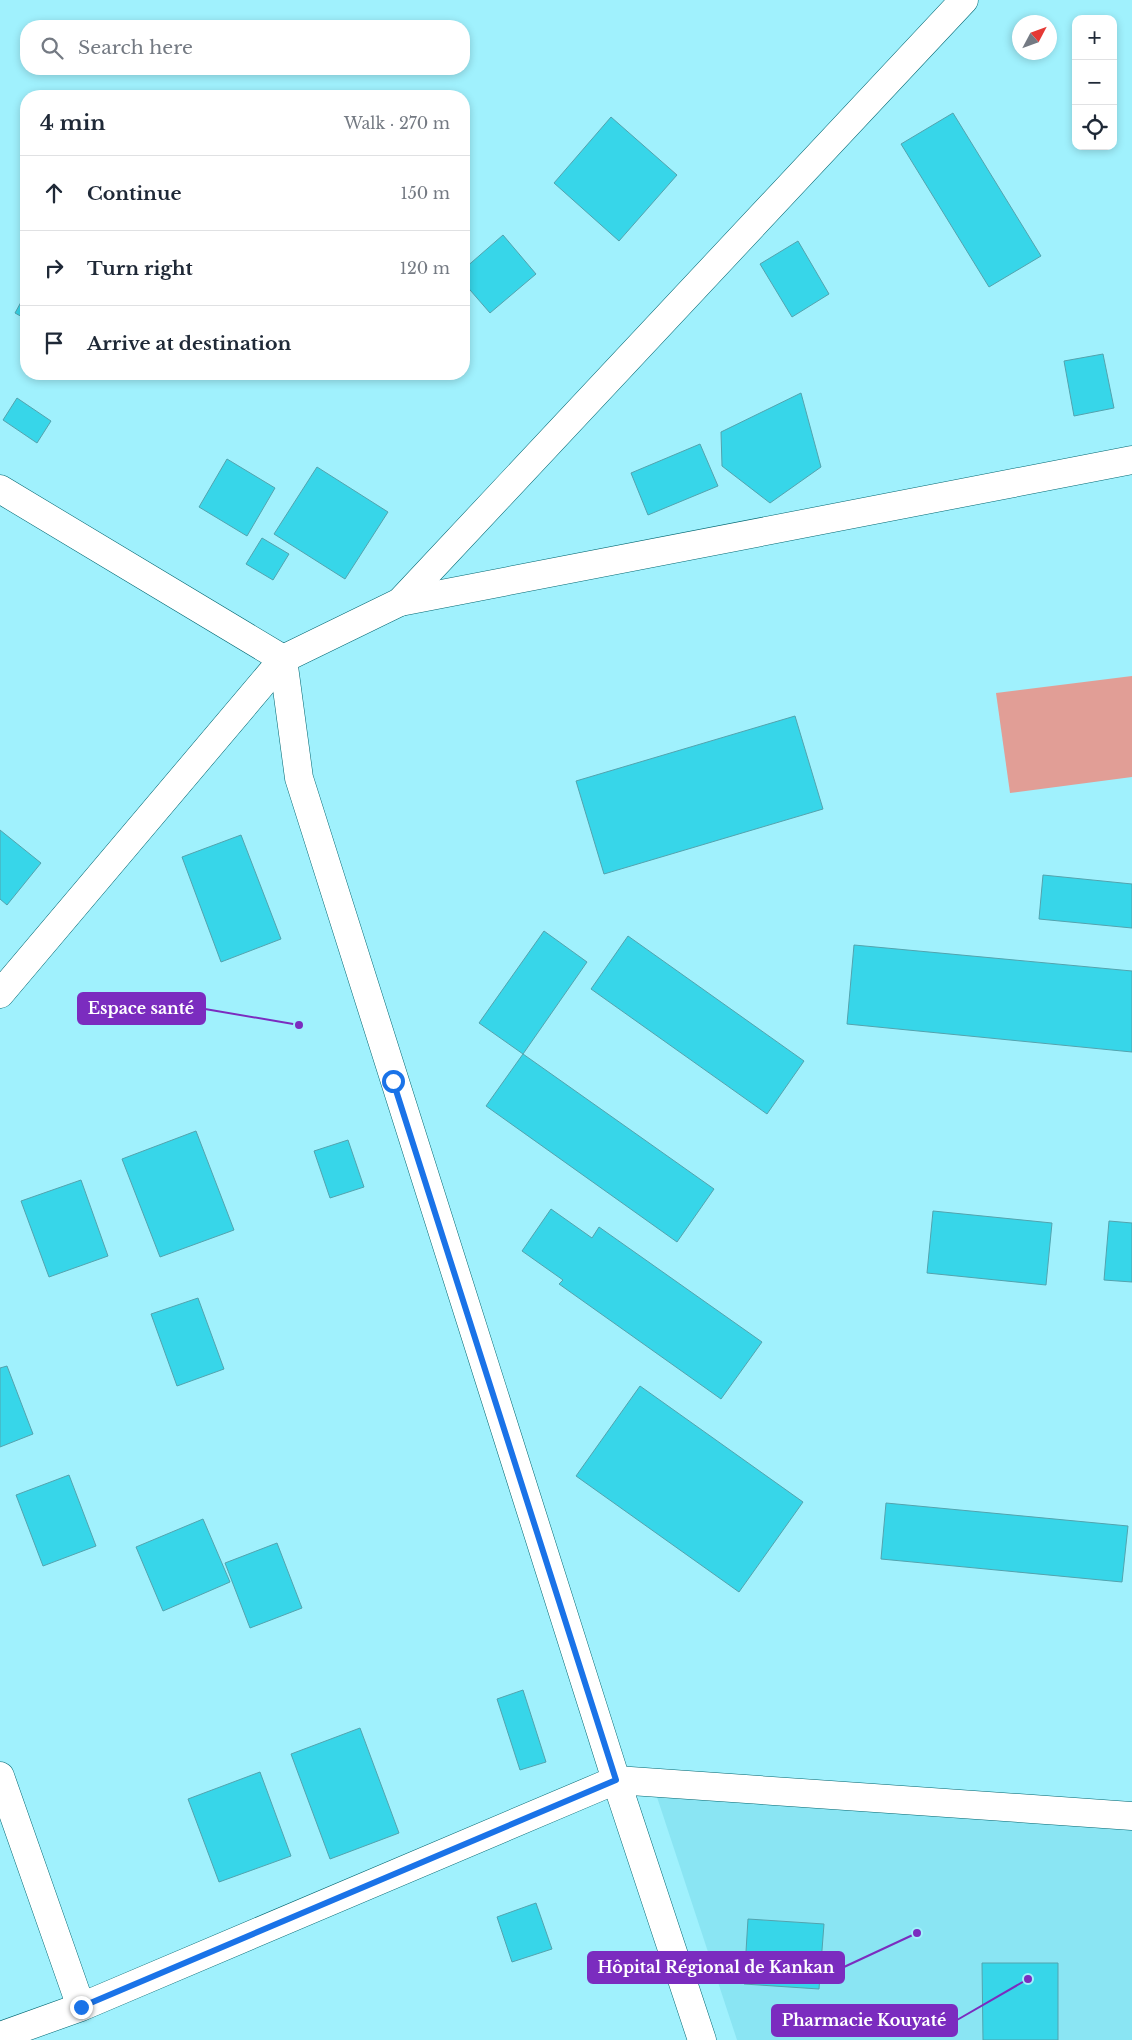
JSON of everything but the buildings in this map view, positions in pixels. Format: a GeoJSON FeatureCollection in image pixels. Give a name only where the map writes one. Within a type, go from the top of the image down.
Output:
{"type":"FeatureCollection","features":[{"type":"Feature","properties":{"kind":"street"},"geometry":{"type":"LineString","coordinates":[[400,602],[964,0]]}},
{"type":"Feature","properties":{"kind":"street"},"geometry":{"type":"LineString","coordinates":[[0,994],[283,660],[400,602],[1132,460]]}},
{"type":"Feature","properties":{"kind":"street"},"geometry":{"type":"LineString","coordinates":[[0,489],[283,660]]}},
{"type":"Feature","properties":{"kind":"street"},"geometry":{"type":"LineString","coordinates":[[283,660],[299,778],[616,1780],[702,2040]]}},
{"type":"Feature","properties":{"kind":"street"},"geometry":{"type":"LineString","coordinates":[[0,1776],[81,2007]]}},
{"type":"Feature","properties":{"kind":"street"},"geometry":{"type":"LineString","coordinates":[[0,2036],[81,2007],[616,1780],[1132,1816]]}},
{"type":"Feature","properties":{"kind":"shaded area"},"geometry":{"type":"Polygon","coordinates":[[[1132,676],[1132,777],[1010,793],[996,693],[1132,676]]]}},
{"type":"Feature","properties":{"kind":"shaded area"},"geometry":{"type":"Polygon","coordinates":[[[654,1788],[1132,1826],[1132,2040],[737,2040],[654,1788]]]}},
{"type":"Feature","properties":{"kind":"place","name":"Espace santé"},"geometry":{"type":"Point","coordinates":[299,1025]}},
{"type":"Feature","properties":{"kind":"place","name":"Hôpital Régional de Kankan"},"geometry":{"type":"Point","coordinates":[917,1933]}},
{"type":"Feature","properties":{"kind":"place","name":"Pharmacie Kouyaté"},"geometry":{"type":"Point","coordinates":[1028,1979]}},
{"type":"Feature","properties":{"kind":"route"},"geometry":{"type":"LineString","coordinates":[[81,2007],[616,1780],[393,1081]]}}]}
